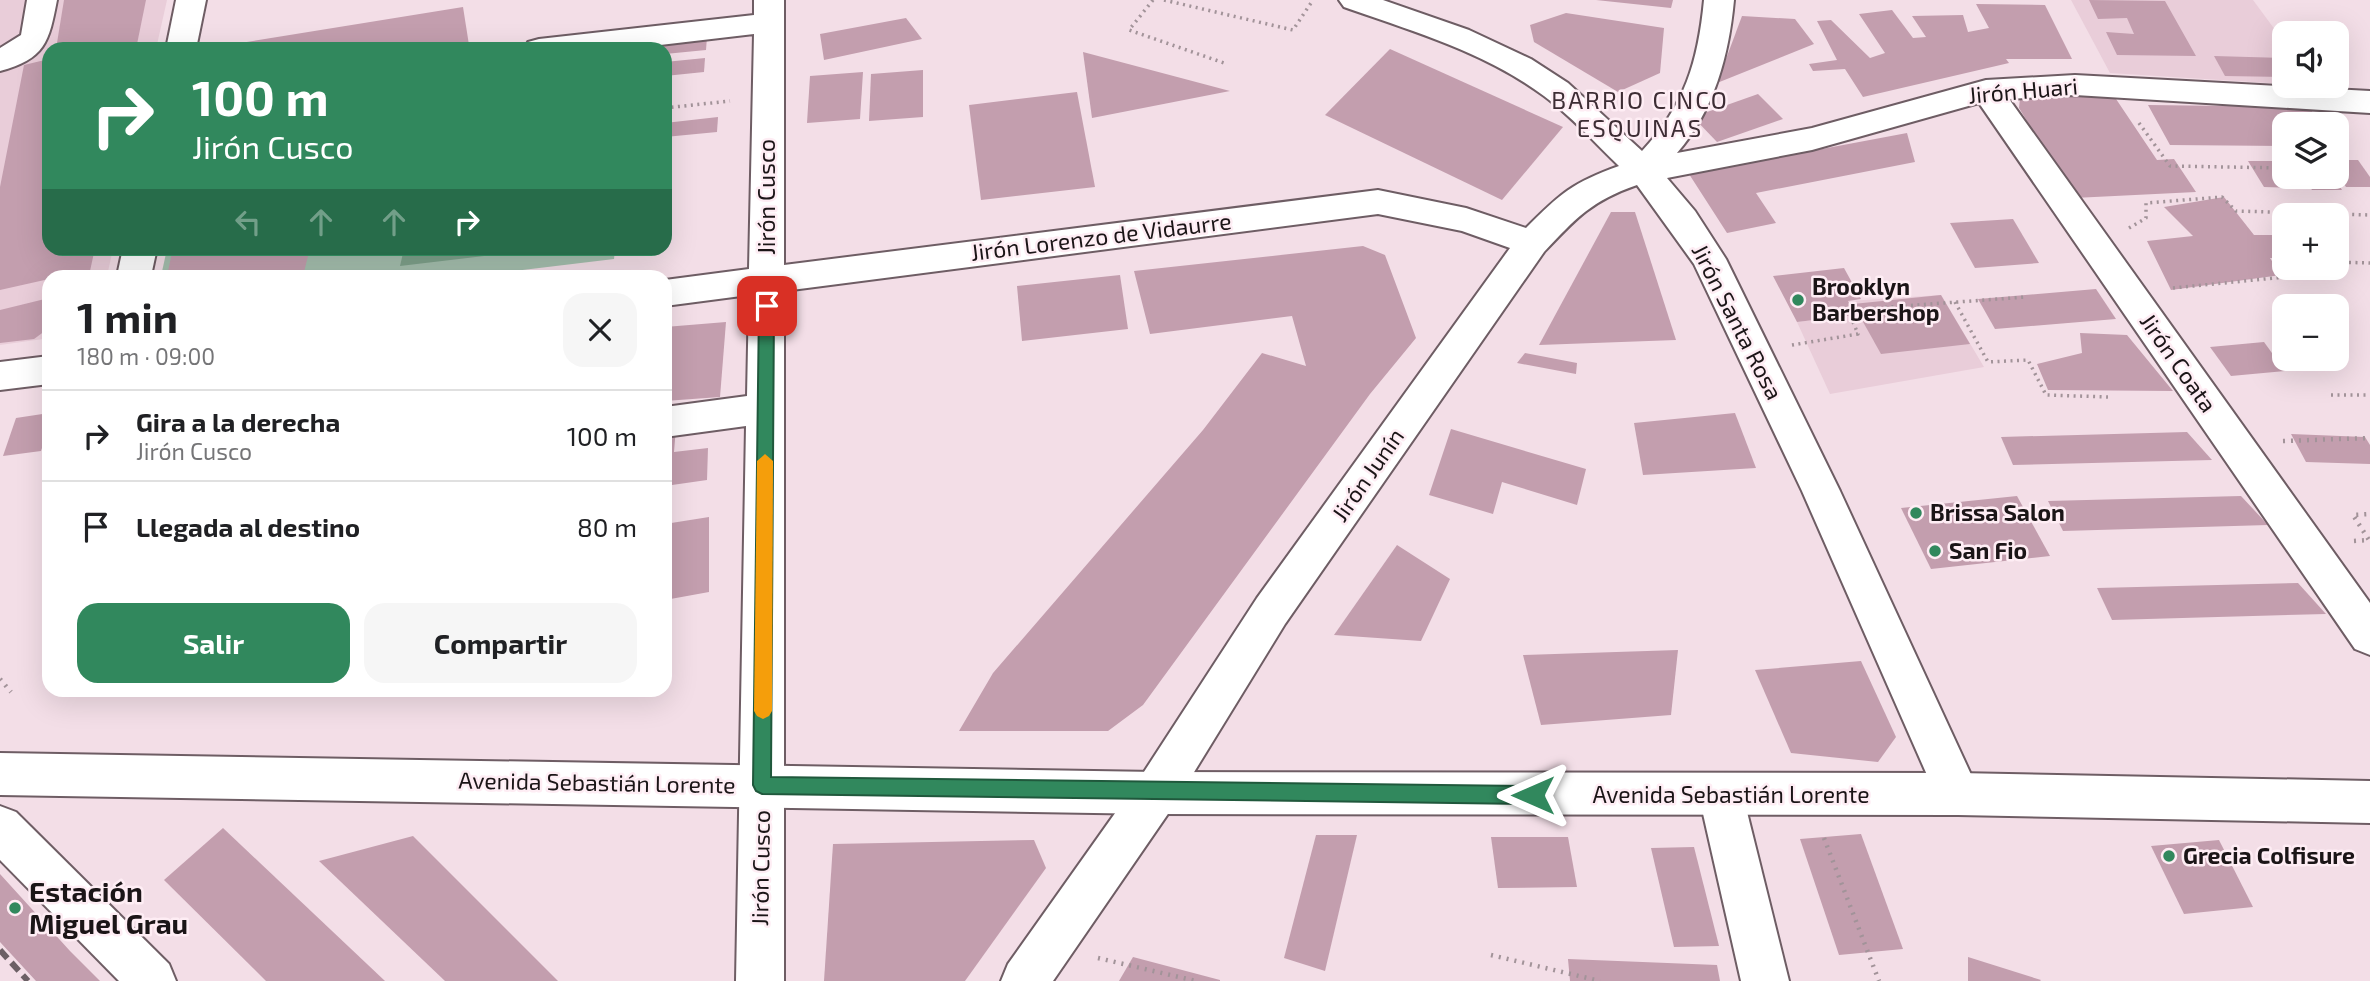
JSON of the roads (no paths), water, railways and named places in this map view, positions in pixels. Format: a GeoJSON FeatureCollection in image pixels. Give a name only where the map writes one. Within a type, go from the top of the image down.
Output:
{"type":"FeatureCollection","features":[{"type":"Feature","properties":{"kind":"street"},"geometry":{"type":"LineString","coordinates":[[0,61],[27,46],[35,38],[42,0]]}},
{"type":"Feature","properties":{"kind":"street"},"geometry":{"type":"LineString","coordinates":[[182,42],[191,0]]}},
{"type":"Feature","properties":{"kind":"street","name":"Jirón Santa Rosa"},"geometry":{"type":"LineString","coordinates":[[1354,0],[1458,37],[1520,66],[1580,109],[1643,170],[1683,220],[1709,259],[1821,491],[1958,794]]}},
{"type":"Feature","properties":{"kind":"street","name":"Jirón Junín"},"geometry":{"type":"LineString","coordinates":[[1037,964],[1156,793],[1271,611],[1532,243],[1569,205],[1593,188],[1643,170],[1673,137],[1698,97],[1716,30],[1719,0]]}},
{"type":"Feature","properties":{"kind":"street"},"geometry":{"type":"LineString","coordinates":[[583,42],[769,12]]}},
{"type":"Feature","properties":{"kind":"street","name":"Jirón Cusco"},"geometry":{"type":"LineString","coordinates":[[760,981],[769,12]]}},
{"type":"Feature","properties":{"kind":"street","name":"Jirón Huari"},"geometry":{"type":"LineString","coordinates":[[1643,170],[1734,156],[1812,139],[1986,90],[2075,85],[2370,102]]}},
{"type":"Feature","properties":{"kind":"street","name":"Jirón Coata"},"geometry":{"type":"LineString","coordinates":[[1986,90],[2370,636]]}},
{"type":"Feature","properties":{"kind":"street","name":"Jirón Lorenzo de Vidaurre"},"geometry":{"type":"LineString","coordinates":[[672,292],[1378,202],[1466,220],[1532,243]]}},
{"type":"Feature","properties":{"kind":"street"},"geometry":{"type":"LineString","coordinates":[[0,376],[42,371]]}},
{"type":"Feature","properties":{"kind":"street"},"geometry":{"type":"LineString","coordinates":[[672,421],[766,408]]}},
{"type":"Feature","properties":{"kind":"street","name":"Avenida Sebastián Lorente"},"geometry":{"type":"LineString","coordinates":[[0,774],[1156,793],[1721,796],[1958,794],[2370,802]]}},
{"type":"Feature","properties":{"kind":"street"},"geometry":{"type":"LineString","coordinates":[[1721,796],[1765,981]]}},
{"type":"Feature","properties":{"kind":"street"},"geometry":{"type":"LineString","coordinates":[[0,828],[152,981]]}},
{"type":"Feature","properties":{"kind":"railway"},"geometry":{"type":"LineString","coordinates":[[0,950],[28,981]]}},
{"type":"Feature","properties":{"kind":"place","name":"Brooklyn Barbershop"},"geometry":{"type":"Point","coordinates":[1798,300]}},
{"type":"Feature","properties":{"kind":"place","name":"Brissa Salon"},"geometry":{"type":"Point","coordinates":[1916,513]}},
{"type":"Feature","properties":{"kind":"place","name":"San Fio"},"geometry":{"type":"Point","coordinates":[1935,551]}},
{"type":"Feature","properties":{"kind":"place","name":"Grecia Colfisure"},"geometry":{"type":"Point","coordinates":[2169,856]}},
{"type":"Feature","properties":{"kind":"place","name":"Estación Miguel Grau"},"geometry":{"type":"Point","coordinates":[15,908]}},
{"type":"Feature","properties":{"kind":"district","name":"BARRIO CINCO ESQUINAS"},"geometry":{"type":"Point","coordinates":[1640,115]}}]}
